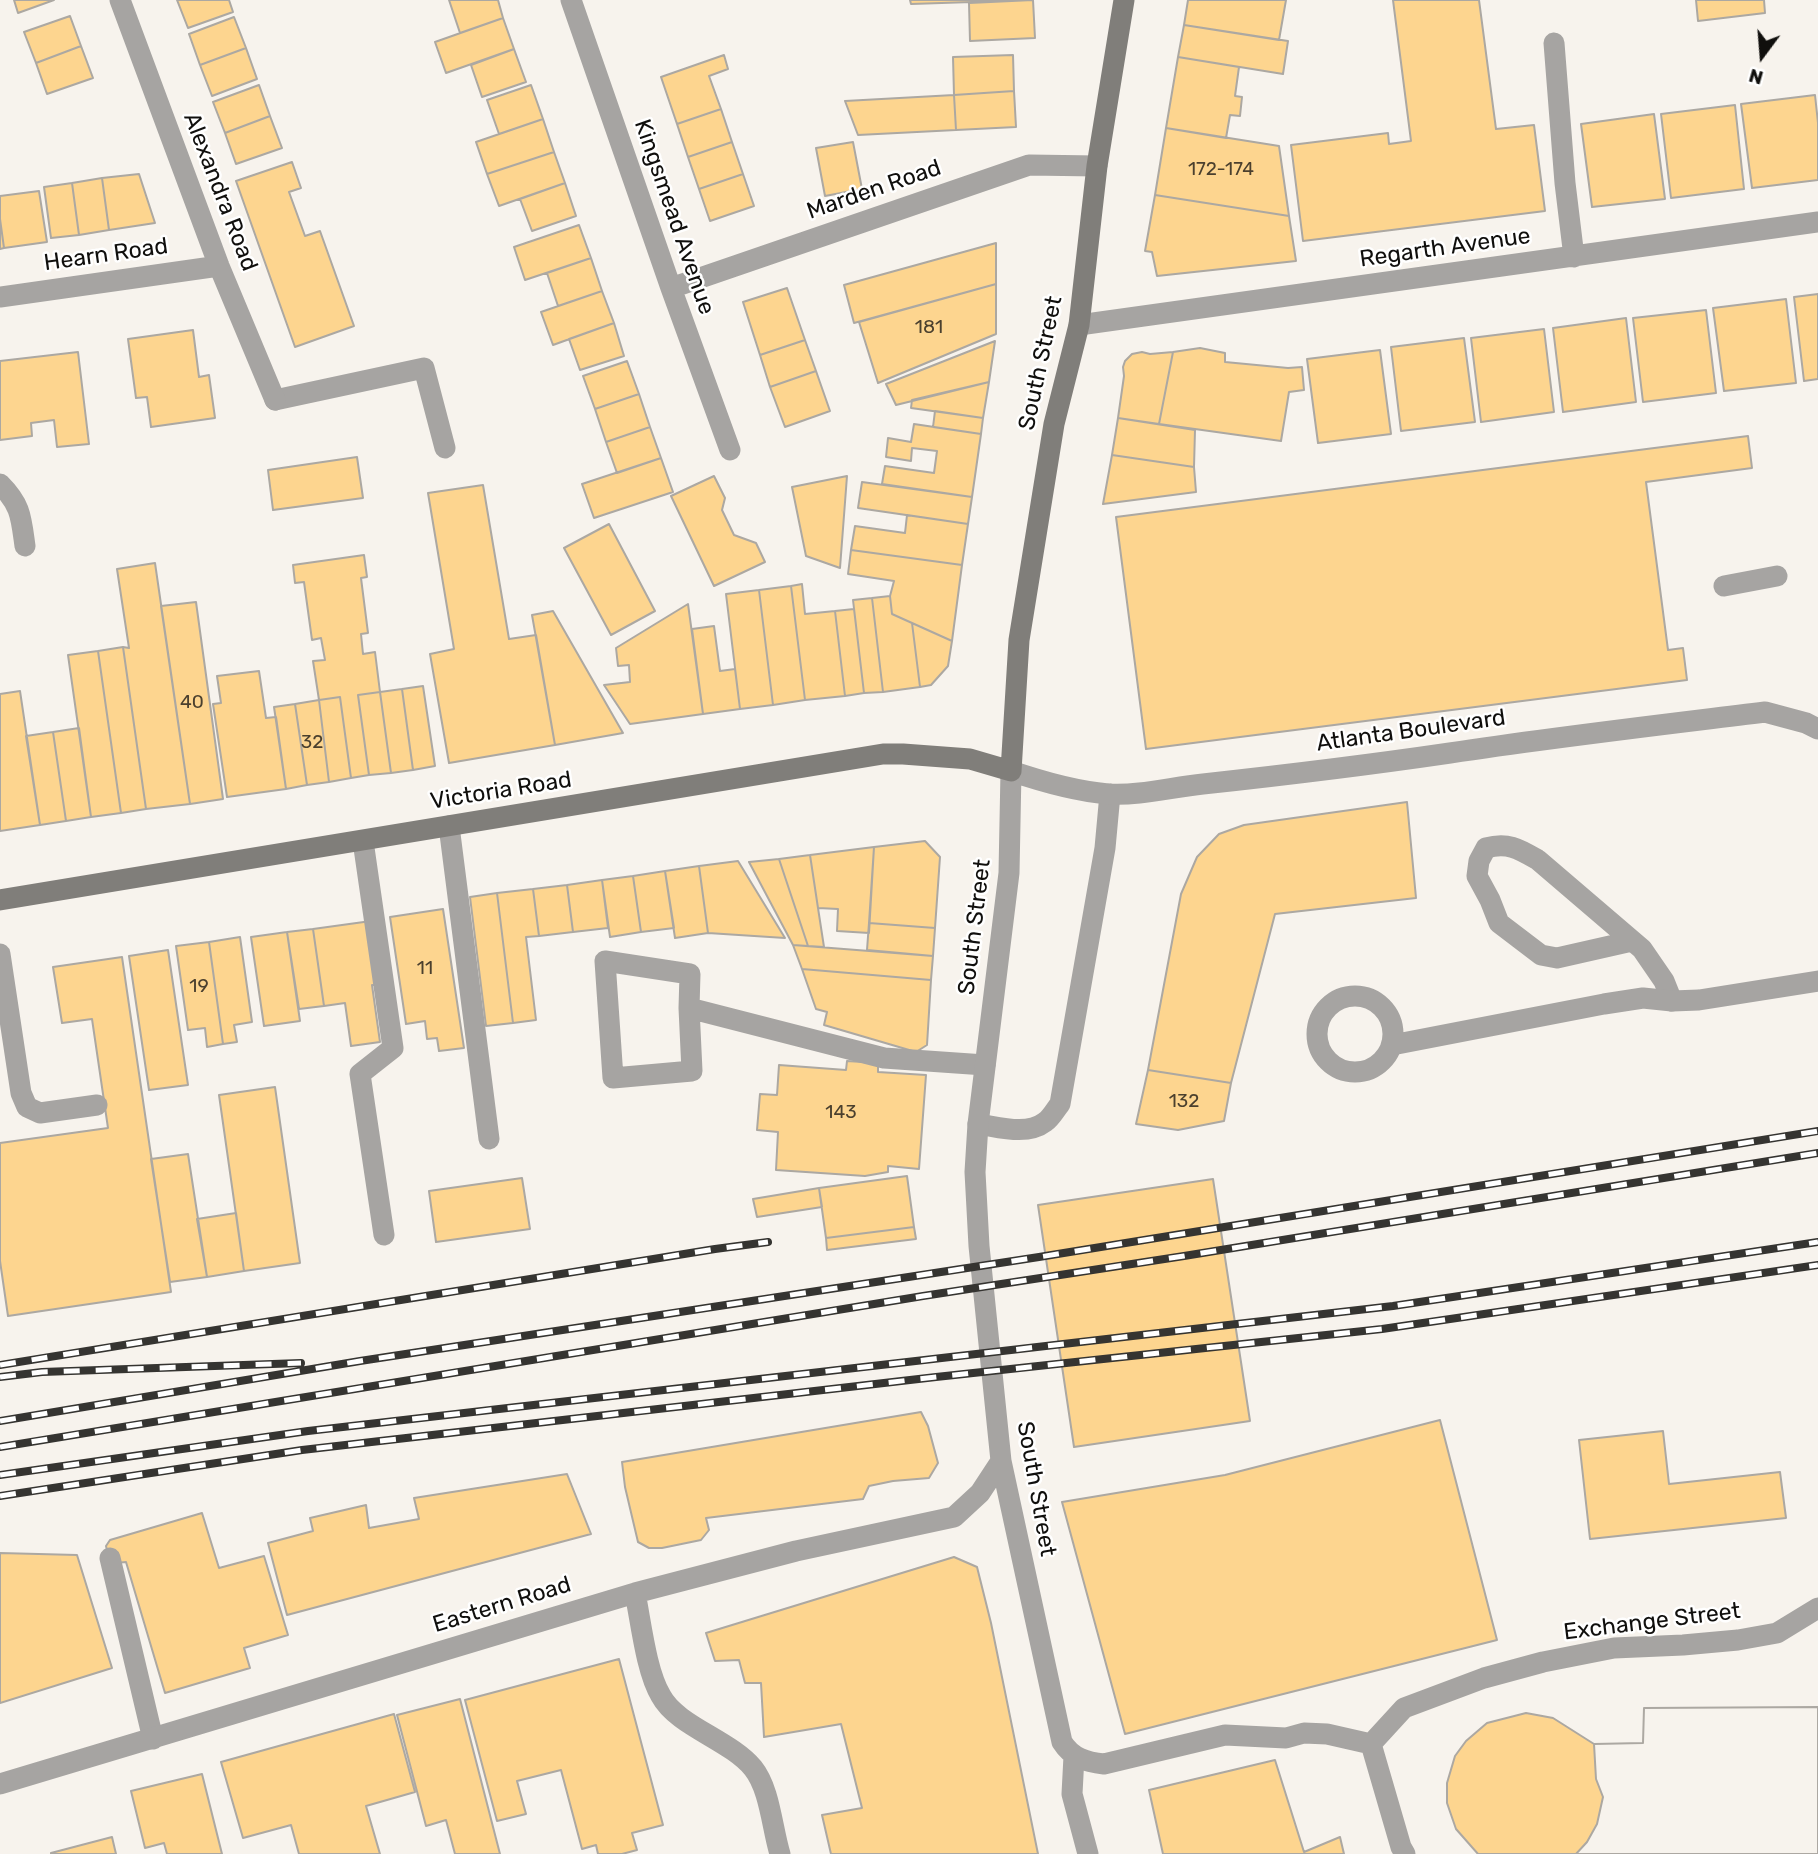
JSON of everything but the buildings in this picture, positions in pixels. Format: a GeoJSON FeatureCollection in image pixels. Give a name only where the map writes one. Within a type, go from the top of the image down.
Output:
{"type":"FeatureCollection","features":[{"type":"Feature","properties":{"kind":"street","name":"Alexandra Road"},"geometry":{"type":"LineString","coordinates":[[120,0],[219,265],[275,400],[424,368],[445,448]]}},
{"type":"Feature","properties":{"kind":"street","name":"Kingsmead Avenue"},"geometry":{"type":"LineString","coordinates":[[572,0],[730,450]]}},
{"type":"Feature","properties":{"kind":"street","name":"South Street"},"geometry":{"type":"LineString","coordinates":[[1074,1756],[1062,1742],[1001,1461],[979,1246],[975,1172],[978,1124],[1011,849],[1011,771],[1019,640],[1054,424],[1079,325],[1097,166],[1124,0]]}},
{"type":"Feature","properties":{"kind":"street"},"geometry":{"type":"LineString","coordinates":[[1554,43],[1574,257]]}},
{"type":"Feature","properties":{"kind":"street","name":"Marden Road"},"geometry":{"type":"LineString","coordinates":[[671,288],[1029,164],[1097,166]]}},
{"type":"Feature","properties":{"kind":"street","name":"Regarth Avenue"},"geometry":{"type":"LineString","coordinates":[[1079,325],[1818,222]]}},
{"type":"Feature","properties":{"kind":"street","name":"Hearn Road"},"geometry":{"type":"LineString","coordinates":[[0,297],[219,265]]}},
{"type":"Feature","properties":{"kind":"street"},"geometry":{"type":"LineString","coordinates":[[0,484],[12,497],[21,516],[25,546]]}},
{"type":"Feature","properties":{"kind":"street"},"geometry":{"type":"LineString","coordinates":[[1724,586],[1777,576]]}},
{"type":"Feature","properties":{"kind":"street","name":"Atlanta Boulevard"},"geometry":{"type":"LineString","coordinates":[[1011,771],[1076,790],[1132,794],[1765,712],[1807,723],[1818,729]]}},
{"type":"Feature","properties":{"kind":"street","name":"Victoria Road"},"geometry":{"type":"LineString","coordinates":[[0,900],[883,754],[970,759],[1011,771]]}},
{"type":"Feature","properties":{"kind":"street"},"geometry":{"type":"LineString","coordinates":[[978,1124],[1019,1130],[1035,1127],[1046,1121],[1060,1104],[1105,848],[1110,794]]}},
{"type":"Feature","properties":{"kind":"street"},"geometry":{"type":"LineString","coordinates":[[449,826],[489,1139]]}},
{"type":"Feature","properties":{"kind":"street"},"geometry":{"type":"LineString","coordinates":[[363,841],[393,1048],[360,1074],[384,1235]]}},
{"type":"Feature","properties":{"kind":"street"},"geometry":{"type":"LineString","coordinates":[[1632,941],[1557,958],[1541,955],[1499,923],[1477,876],[1479,861],[1486,848],[1498,845],[1519,849],[1538,860],[1642,949],[1664,981],[1672,1001]]}},
{"type":"Feature","properties":{"kind":"street"},"geometry":{"type":"LineString","coordinates":[[0,954],[21,1093],[27,1107],[40,1113],[97,1105]]}},
{"type":"Feature","properties":{"kind":"street"},"geometry":{"type":"LineString","coordinates":[[606,961],[690,974],[689,1008],[692,1071],[613,1078],[606,961]]}},
{"type":"Feature","properties":{"kind":"street"},"geometry":{"type":"LineString","coordinates":[[1391,1045],[1643,998],[1699,1000],[1818,981]]}},
{"type":"Feature","properties":{"kind":"street"},"geometry":{"type":"LineString","coordinates":[[689,1008],[884,1058],[985,1065]]}},
{"type":"Feature","properties":{"kind":"street","name":"Eastern Road"},"geometry":{"type":"LineString","coordinates":[[0,1784],[635,1593],[796,1550],[954,1517],[980,1493],[1001,1461]]}},
{"type":"Feature","properties":{"kind":"street"},"geometry":{"type":"LineString","coordinates":[[110,1558],[153,1738]]}},
{"type":"Feature","properties":{"kind":"street"},"geometry":{"type":"LineString","coordinates":[[635,1593],[650,1668],[661,1698],[678,1715],[742,1756],[755,1770],[765,1794],[780,1854]]}},
{"type":"Feature","properties":{"kind":"street","name":"Exchange Street"},"geometry":{"type":"LineString","coordinates":[[1371,1744],[1404,1708],[1484,1678],[1543,1662],[1614,1648],[1738,1640],[1777,1633],[1818,1608]]}},
{"type":"Feature","properties":{"kind":"street"},"geometry":{"type":"LineString","coordinates":[[1088,1854],[1072,1794],[1074,1756],[1087,1762],[1104,1764],[1225,1735],[1286,1738],[1304,1734],[1327,1734],[1371,1744],[1405,1854]]}},
{"type":"Feature","properties":{"kind":"railway"},"geometry":{"type":"LineString","coordinates":[[0,1421],[360,1361],[1039,1257],[1818,1131]]}},
{"type":"Feature","properties":{"kind":"railway"},"geometry":{"type":"LineString","coordinates":[[0,1447],[1818,1153]]}},
{"type":"Feature","properties":{"kind":"railway"},"geometry":{"type":"LineString","coordinates":[[0,1365],[768,1242]]}},
{"type":"Feature","properties":{"kind":"railway"},"geometry":{"type":"LineString","coordinates":[[0,1475],[308,1431],[1393,1306],[1818,1242]]}},
{"type":"Feature","properties":{"kind":"railway"},"geometry":{"type":"LineString","coordinates":[[0,1496],[302,1450],[1382,1329],[1818,1265]]}},
{"type":"Feature","properties":{"kind":"railway"},"geometry":{"type":"LineString","coordinates":[[0,1377],[42,1372],[301,1363]]}}]}
